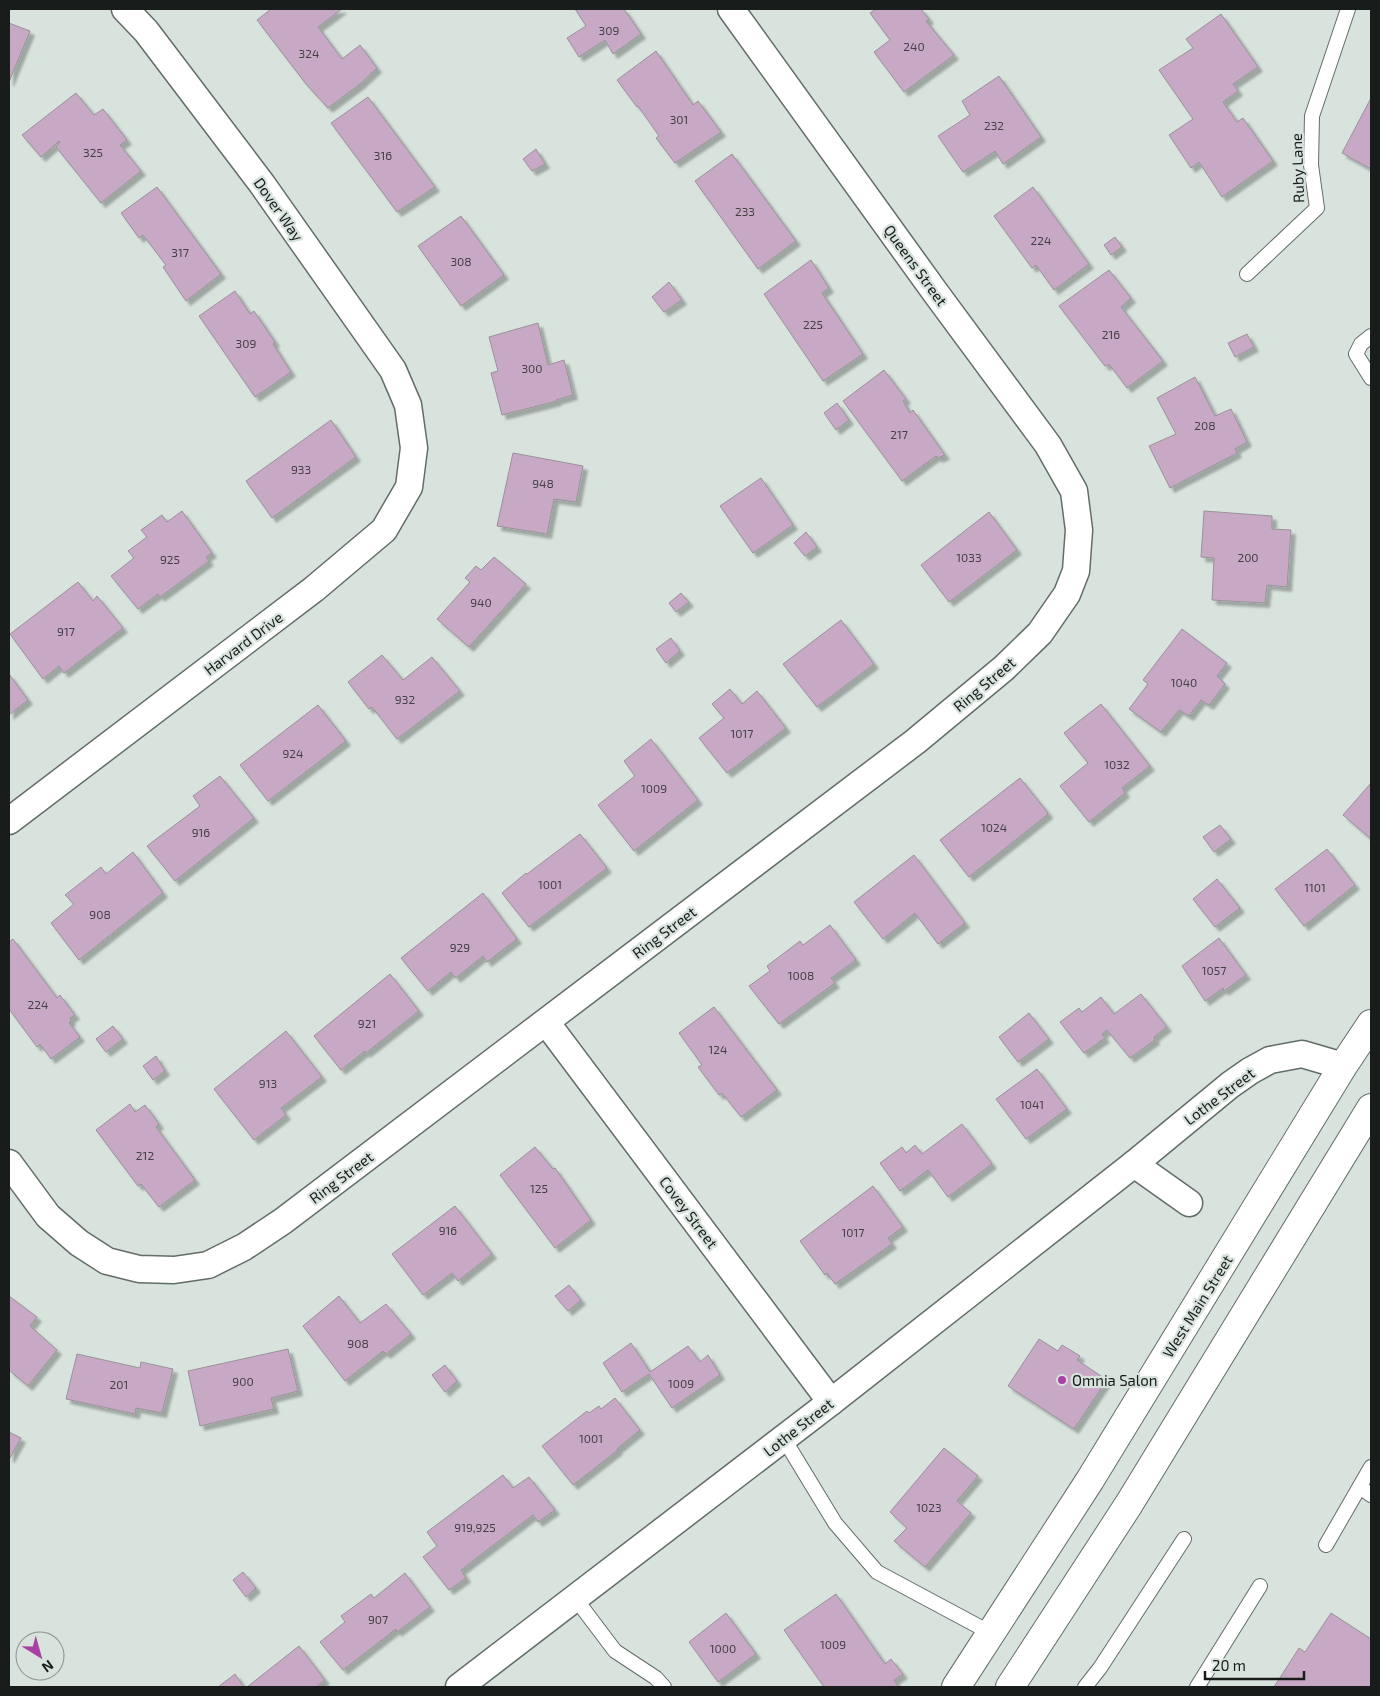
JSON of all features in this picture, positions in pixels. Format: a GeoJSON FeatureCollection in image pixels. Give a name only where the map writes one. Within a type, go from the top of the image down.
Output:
{"type":"FeatureCollection","features":[{"type":"Feature","properties":{"kind":"main road","name":"West Main Street"},"geometry":{"type":"LineString","coordinates":[[956,1687],[1090,1480],[1343,1066],[1371,1024]]}},
{"type":"Feature","properties":{"kind":"main road"},"geometry":{"type":"LineString","coordinates":[[1010,1687],[1129,1504],[1371,1108]]}},
{"type":"Feature","properties":{"kind":"street","name":"Dover Way"},"geometry":{"type":"LineString","coordinates":[[125,9],[146,31],[262,184],[393,370],[408,405],[411,423]]}},
{"type":"Feature","properties":{"kind":"street","name":"Queens Street"},"geometry":{"type":"LineString","coordinates":[[732,9],[935,292],[1048,445],[1074,491],[1079,530]]}},
{"type":"Feature","properties":{"kind":"street","name":"Harvard Drive"},"geometry":{"type":"LineString","coordinates":[[9,821],[314,590],[384,530],[409,487],[414,448],[411,423]]}},
{"type":"Feature","properties":{"kind":"street","name":"Ring Street"},"geometry":{"type":"LineString","coordinates":[[9,1163],[48,1216],[79,1243],[107,1261],[139,1269],[180,1269],[208,1265],[244,1247],[275,1226],[546,1022],[908,747],[1004,668],[1040,633],[1067,594],[1076,571],[1079,530]]}},
{"type":"Feature","properties":{"kind":"street","name":"Covey Street"},"geometry":{"type":"LineString","coordinates":[[546,1022],[831,1402]]}},
{"type":"Feature","properties":{"kind":"street","name":"Lothe Street"},"geometry":{"type":"LineString","coordinates":[[459,1687],[831,1402],[1134,1164],[1230,1085],[1270,1060],[1302,1054],[1343,1066]]}},
{"type":"Feature","properties":{"kind":"street"},"geometry":{"type":"LineString","coordinates":[[1134,1164],[1189,1203]]}},
{"type":"Feature","properties":{"kind":"lane","name":"Ruby Lane"},"geometry":{"type":"LineString","coordinates":[[1247,274],[1317,208],[1310,165],[1312,116],[1348,9]]}},
{"type":"Feature","properties":{"kind":"lane"},"geometry":{"type":"LineString","coordinates":[[1371,336],[1360,344],[1356,354],[1371,378]]}},
{"type":"Feature","properties":{"kind":"lane"},"geometry":{"type":"LineString","coordinates":[[784,1438],[834,1523],[877,1572],[991,1633]]}},
{"type":"Feature","properties":{"kind":"lane"},"geometry":{"type":"LineString","coordinates":[[1326,1545],[1365,1491],[1371,1468]]}},
{"type":"Feature","properties":{"kind":"lane"},"geometry":{"type":"LineString","coordinates":[[1085,1687],[1100,1668],[1184,1539]]}},
{"type":"Feature","properties":{"kind":"lane"},"geometry":{"type":"LineString","coordinates":[[1197,1687],[1260,1586]]}},
{"type":"Feature","properties":{"kind":"lane"},"geometry":{"type":"LineString","coordinates":[[575,1598],[615,1651],[656,1678],[664,1687]]}},
{"type":"Feature","properties":{"kind":"building"},"geometry":{"type":"Polygon","coordinates":[[[271,9],[342,9],[318,27],[342,59],[360,45],[377,68],[360,84],[328,108],[306,84],[257,20],[271,9]]]}},
{"type":"Feature","properties":{"kind":"building"},"geometry":{"type":"Polygon","coordinates":[[[575,9],[624,9],[641,34],[613,54],[605,40],[579,57],[567,38],[586,26],[575,9]]]}},
{"type":"Feature","properties":{"kind":"building"},"geometry":{"type":"Polygon","coordinates":[[[876,9],[921,9],[929,19],[926,21],[954,55],[904,92],[874,52],[890,40],[870,13],[876,9]]]}},
{"type":"Feature","properties":{"kind":"building"},"geometry":{"type":"Polygon","coordinates":[[[1221,14],[1258,67],[1233,84],[1238,91],[1223,102],[1237,122],[1243,118],[1273,161],[1222,197],[1199,162],[1191,168],[1169,135],[1193,119],[1159,70],[1193,48],[1186,39],[1221,14]]]}},
{"type":"Feature","properties":{"kind":"building"},"geometry":{"type":"Polygon","coordinates":[[[9,23],[30,31],[9,82],[9,23]]]}},
{"type":"Feature","properties":{"kind":"building"},"geometry":{"type":"Polygon","coordinates":[[[656,51],[693,105],[698,101],[721,132],[675,163],[656,138],[659,136],[617,80],[656,51]]]}},
{"type":"Feature","properties":{"kind":"building"},"geometry":{"type":"Polygon","coordinates":[[[999,76],[1041,137],[1003,164],[995,151],[963,172],[938,136],[970,115],[962,101],[999,76]]]}},
{"type":"Feature","properties":{"kind":"building"},"geometry":{"type":"Polygon","coordinates":[[[76,93],[94,115],[103,109],[127,140],[120,145],[141,171],[101,203],[56,147],[59,141],[41,157],[22,135],[76,93]]]}},
{"type":"Feature","properties":{"kind":"building"},"geometry":{"type":"Polygon","coordinates":[[[368,97],[435,187],[397,212],[331,123],[368,97]]]}},
{"type":"Feature","properties":{"kind":"building"},"geometry":{"type":"Polygon","coordinates":[[[1371,98],[1371,169],[1342,153],[1371,98]]]}},
{"type":"Feature","properties":{"kind":"building"},"geometry":{"type":"Polygon","coordinates":[[[536,149],[545,164],[532,171],[523,159],[536,149]]]}},
{"type":"Feature","properties":{"kind":"building"},"geometry":{"type":"Polygon","coordinates":[[[732,154],[796,241],[758,269],[695,181],[732,154]]]}},
{"type":"Feature","properties":{"kind":"building"},"geometry":{"type":"Polygon","coordinates":[[[157,187],[221,274],[186,301],[163,267],[166,265],[143,235],[139,238],[121,213],[157,187]]]}},
{"type":"Feature","properties":{"kind":"building"},"geometry":{"type":"Polygon","coordinates":[[[1033,187],[1089,264],[1054,290],[1036,265],[1032,268],[994,216],[1033,187]]]}},
{"type":"Feature","properties":{"kind":"building"},"geometry":{"type":"Polygon","coordinates":[[[461,216],[504,275],[461,306],[418,246],[461,216]]]}},
{"type":"Feature","properties":{"kind":"building"},"geometry":{"type":"Polygon","coordinates":[[[1115,237],[1122,247],[1111,255],[1104,245],[1115,237]]]}},
{"type":"Feature","properties":{"kind":"building"},"geometry":{"type":"Polygon","coordinates":[[[811,260],[829,288],[822,293],[863,354],[823,381],[764,294],[811,260]]]}},
{"type":"Feature","properties":{"kind":"building"},"geometry":{"type":"Polygon","coordinates":[[[1109,270],[1131,298],[1121,307],[1163,361],[1127,388],[1109,364],[1105,366],[1059,306],[1109,270]]]}},
{"type":"Feature","properties":{"kind":"building"},"geometry":{"type":"Polygon","coordinates":[[[669,282],[682,300],[664,312],[652,297],[669,282]]]}},
{"type":"Feature","properties":{"kind":"building"},"geometry":{"type":"Polygon","coordinates":[[[235,291],[250,314],[254,311],[275,342],[273,344],[291,372],[255,397],[199,316],[235,291]]]}},
{"type":"Feature","properties":{"kind":"building"},"geometry":{"type":"Polygon","coordinates":[[[538,323],[548,365],[564,360],[573,395],[502,415],[491,373],[498,371],[489,337],[538,323]]]}},
{"type":"Feature","properties":{"kind":"building"},"geometry":{"type":"Polygon","coordinates":[[[1247,334],[1254,347],[1235,357],[1228,343],[1247,334]]]}},
{"type":"Feature","properties":{"kind":"building"},"geometry":{"type":"Polygon","coordinates":[[[884,370],[906,399],[903,401],[910,413],[913,410],[945,455],[938,458],[936,456],[902,481],[843,401],[884,370]]]}},
{"type":"Feature","properties":{"kind":"building"},"geometry":{"type":"Polygon","coordinates":[[[1195,377],[1215,416],[1231,409],[1247,442],[1235,449],[1237,453],[1170,488],[1149,446],[1176,434],[1157,398],[1195,377]]]}},
{"type":"Feature","properties":{"kind":"building"},"geometry":{"type":"Polygon","coordinates":[[[837,403],[849,420],[836,430],[824,413],[837,403]]]}},
{"type":"Feature","properties":{"kind":"building"},"geometry":{"type":"Polygon","coordinates":[[[331,420],[356,457],[272,518],[246,481],[331,420]]]}},
{"type":"Feature","properties":{"kind":"building"},"geometry":{"type":"Polygon","coordinates":[[[513,453],[583,466],[576,502],[554,499],[547,534],[497,526],[513,453]]]}},
{"type":"Feature","properties":{"kind":"building"},"geometry":{"type":"Polygon","coordinates":[[[761,478],[793,525],[753,553],[720,506],[761,478]]]}},
{"type":"Feature","properties":{"kind":"building"},"geometry":{"type":"Polygon","coordinates":[[[182,511],[212,553],[206,557],[209,561],[160,597],[158,594],[138,609],[111,576],[134,558],[128,551],[147,537],[141,530],[162,515],[167,522],[182,511]]]}},
{"type":"Feature","properties":{"kind":"building"},"geometry":{"type":"Polygon","coordinates":[[[1204,511],[1272,516],[1272,529],[1291,530],[1287,587],[1267,585],[1265,603],[1212,600],[1214,558],[1201,557],[1204,511]]]}},
{"type":"Feature","properties":{"kind":"building"},"geometry":{"type":"Polygon","coordinates":[[[989,512],[1017,550],[949,602],[921,565],[989,512]]]}},
{"type":"Feature","properties":{"kind":"building"},"geometry":{"type":"Polygon","coordinates":[[[806,532],[817,547],[805,556],[794,543],[806,532]]]}},
{"type":"Feature","properties":{"kind":"building"},"geometry":{"type":"Polygon","coordinates":[[[494,557],[526,584],[469,647],[437,619],[470,582],[465,578],[476,566],[481,570],[494,557]]]}},
{"type":"Feature","properties":{"kind":"building"},"geometry":{"type":"Polygon","coordinates":[[[78,582],[93,601],[97,596],[123,628],[64,673],[59,666],[43,679],[10,634],[78,582]]]}},
{"type":"Feature","properties":{"kind":"building"},"geometry":{"type":"Polygon","coordinates":[[[681,593],[689,602],[676,612],[669,603],[681,593]]]}},
{"type":"Feature","properties":{"kind":"building"},"geometry":{"type":"Polygon","coordinates":[[[841,620],[874,664],[817,707],[783,664],[841,620]]]}},
{"type":"Feature","properties":{"kind":"building"},"geometry":{"type":"Polygon","coordinates":[[[1182,629],[1227,663],[1217,676],[1225,684],[1209,705],[1201,700],[1189,716],[1179,710],[1161,732],[1129,709],[1148,684],[1143,680],[1182,629]]]}},
{"type":"Feature","properties":{"kind":"building"},"geometry":{"type":"Polygon","coordinates":[[[671,638],[680,651],[666,663],[656,649],[671,638]]]}},
{"type":"Feature","properties":{"kind":"building"},"geometry":{"type":"Polygon","coordinates":[[[382,655],[403,680],[432,657],[460,691],[397,739],[372,707],[369,709],[348,682],[382,655]]]}},
{"type":"Feature","properties":{"kind":"building"},"geometry":{"type":"Polygon","coordinates":[[[9,674],[28,700],[9,715],[9,674]]]}},
{"type":"Feature","properties":{"kind":"building"},"geometry":{"type":"Polygon","coordinates":[[[730,689],[742,704],[757,691],[786,728],[727,773],[699,738],[724,718],[712,704],[730,689]]]}},
{"type":"Feature","properties":{"kind":"building"},"geometry":{"type":"Polygon","coordinates":[[[1101,704],[1150,766],[1122,788],[1125,793],[1089,822],[1060,786],[1088,763],[1064,733],[1101,704]]]}},
{"type":"Feature","properties":{"kind":"building"},"geometry":{"type":"Polygon","coordinates":[[[318,705],[346,741],[268,801],[240,765],[318,705]]]}},
{"type":"Feature","properties":{"kind":"building"},"geometry":{"type":"Polygon","coordinates":[[[651,739],[698,800],[634,851],[598,805],[635,776],[624,761],[651,739]]]}},
{"type":"Feature","properties":{"kind":"building"},"geometry":{"type":"Polygon","coordinates":[[[220,776],[254,818],[175,881],[147,846],[200,806],[193,796],[220,776]]]}},
{"type":"Feature","properties":{"kind":"building"},"geometry":{"type":"Polygon","coordinates":[[[1020,778],[1048,813],[1047,815],[969,877],[940,840],[1020,778]]]}},
{"type":"Feature","properties":{"kind":"building"},"geometry":{"type":"Polygon","coordinates":[[[1371,783],[1371,839],[1343,815],[1371,783]]]}},
{"type":"Feature","properties":{"kind":"building"},"geometry":{"type":"Polygon","coordinates":[[[1220,825],[1231,839],[1214,852],[1203,837],[1220,825]]]}},
{"type":"Feature","properties":{"kind":"building"},"geometry":{"type":"Polygon","coordinates":[[[580,834],[607,868],[529,927],[502,893],[580,834]]]}},
{"type":"Feature","properties":{"kind":"building"},"geometry":{"type":"Polygon","coordinates":[[[1327,849],[1355,885],[1304,926],[1275,889],[1327,849]]]}},
{"type":"Feature","properties":{"kind":"building"},"geometry":{"type":"Polygon","coordinates":[[[133,852],[163,893],[79,960],[51,923],[74,904],[65,895],[101,867],[106,874],[133,852]]]}},
{"type":"Feature","properties":{"kind":"building"},"geometry":{"type":"Polygon","coordinates":[[[914,855],[965,923],[938,944],[915,913],[883,939],[854,902],[914,855]]]}},
{"type":"Feature","properties":{"kind":"building"},"geometry":{"type":"Polygon","coordinates":[[[1217,879],[1240,908],[1215,927],[1193,899],[1217,879]]]}},
{"type":"Feature","properties":{"kind":"building"},"geometry":{"type":"Polygon","coordinates":[[[483,893],[517,939],[487,962],[483,956],[456,978],[451,972],[428,991],[401,958],[483,893]]]}},
{"type":"Feature","properties":{"kind":"building"},"geometry":{"type":"Polygon","coordinates":[[[830,925],[856,960],[831,978],[835,983],[779,1024],[749,986],[770,971],[767,966],[800,941],[803,945],[830,925]]]}},
{"type":"Feature","properties":{"kind":"building"},"geometry":{"type":"Polygon","coordinates":[[[1219,938],[1246,975],[1224,991],[1223,988],[1205,1001],[1182,966],[1219,938]]]}},
{"type":"Feature","properties":{"kind":"building"},"geometry":{"type":"Polygon","coordinates":[[[13,939],[57,998],[60,995],[75,1015],[70,1018],[71,1021],[69,1023],[80,1037],[51,1059],[40,1044],[37,1047],[9,1009],[9,942],[13,939]]]}},
{"type":"Feature","properties":{"kind":"building"},"geometry":{"type":"Polygon","coordinates":[[[390,974],[419,1011],[366,1053],[365,1051],[341,1070],[314,1036],[390,974]]]}},
{"type":"Feature","properties":{"kind":"building"},"geometry":{"type":"Polygon","coordinates":[[[1141,994],[1167,1027],[1154,1037],[1155,1040],[1130,1058],[1107,1030],[1102,1034],[1105,1038],[1084,1053],[1060,1022],[1079,1008],[1082,1012],[1101,997],[1114,1014],[1141,994]]]}},
{"type":"Feature","properties":{"kind":"building"},"geometry":{"type":"Polygon","coordinates":[[[714,1007],[777,1090],[741,1117],[722,1093],[719,1095],[698,1067],[702,1065],[679,1033],[714,1007]]]}},
{"type":"Feature","properties":{"kind":"building"},"geometry":{"type":"Polygon","coordinates":[[[1029,1013],[1049,1039],[1018,1062],[999,1037],[1029,1013]]]}},
{"type":"Feature","properties":{"kind":"building"},"geometry":{"type":"Polygon","coordinates":[[[113,1026],[123,1039],[106,1052],[96,1039],[113,1026]]]}},
{"type":"Feature","properties":{"kind":"building"},"geometry":{"type":"Polygon","coordinates":[[[286,1031],[322,1077],[281,1108],[286,1115],[254,1140],[214,1089],[286,1031]]]}},
{"type":"Feature","properties":{"kind":"building"},"geometry":{"type":"Polygon","coordinates":[[[156,1056],[165,1071],[153,1080],[143,1066],[156,1056]]]}},
{"type":"Feature","properties":{"kind":"building"},"geometry":{"type":"Polygon","coordinates":[[[1037,1069],[1067,1109],[1026,1139],[996,1099],[1037,1069]]]}},
{"type":"Feature","properties":{"kind":"building"},"geometry":{"type":"Polygon","coordinates":[[[130,1104],[135,1112],[145,1105],[159,1124],[156,1127],[195,1180],[159,1207],[141,1184],[138,1186],[96,1130],[130,1104]]]}},
{"type":"Feature","properties":{"kind":"building"},"geometry":{"type":"Polygon","coordinates":[[[962,1124],[992,1164],[948,1197],[928,1170],[900,1191],[880,1163],[902,1147],[906,1153],[915,1145],[922,1154],[962,1124]]]}},
{"type":"Feature","properties":{"kind":"building"},"geometry":{"type":"Polygon","coordinates":[[[535,1147],[553,1169],[555,1168],[591,1220],[555,1248],[500,1175],[535,1147]]]}},
{"type":"Feature","properties":{"kind":"building"},"geometry":{"type":"Polygon","coordinates":[[[873,1186],[903,1227],[888,1238],[892,1244],[835,1284],[827,1273],[825,1275],[800,1241],[873,1186]]]}},
{"type":"Feature","properties":{"kind":"building"},"geometry":{"type":"Polygon","coordinates":[[[455,1206],[492,1254],[458,1281],[452,1273],[423,1295],[392,1254],[455,1206]]]}},
{"type":"Feature","properties":{"kind":"building"},"geometry":{"type":"Polygon","coordinates":[[[569,1285],[581,1300],[568,1311],[555,1296],[569,1285]]]}},
{"type":"Feature","properties":{"kind":"building"},"geometry":{"type":"Polygon","coordinates":[[[9,1296],[37,1317],[30,1326],[57,1350],[28,1386],[9,1370],[9,1296]]]}},
{"type":"Feature","properties":{"kind":"building"},"geometry":{"type":"Polygon","coordinates":[[[339,1296],[360,1323],[386,1304],[411,1334],[386,1354],[383,1351],[345,1381],[303,1326],[339,1296]]]}},
{"type":"Feature","properties":{"kind":"building"},"geometry":{"type":"Polygon","coordinates":[[[1039,1339],[1058,1351],[1062,1345],[1080,1356],[1077,1360],[1107,1380],[1074,1429],[1008,1386],[1039,1339]]]}},
{"type":"Feature","properties":{"kind":"building"},"geometry":{"type":"Polygon","coordinates":[[[631,1343],[650,1372],[688,1346],[700,1362],[708,1355],[720,1375],[672,1408],[649,1374],[622,1392],[603,1363],[631,1343]]]}},
{"type":"Feature","properties":{"kind":"building"},"geometry":{"type":"Polygon","coordinates":[[[288,1349],[298,1391],[271,1398],[274,1409],[200,1426],[188,1371],[288,1349]]]}},
{"type":"Feature","properties":{"kind":"building"},"geometry":{"type":"Polygon","coordinates":[[[77,1354],[140,1368],[141,1362],[173,1369],[162,1413],[136,1408],[135,1414],[66,1399],[77,1354]]]}},
{"type":"Feature","properties":{"kind":"building"},"geometry":{"type":"Polygon","coordinates":[[[445,1365],[457,1381],[445,1392],[432,1375],[445,1365]]]}},
{"type":"Feature","properties":{"kind":"building"},"geometry":{"type":"Polygon","coordinates":[[[615,1398],[640,1430],[573,1485],[542,1446],[587,1411],[589,1413],[599,1406],[601,1409],[615,1398]]]}},
{"type":"Feature","properties":{"kind":"building"},"geometry":{"type":"Polygon","coordinates":[[[9,1432],[21,1438],[10,1458],[9,1458],[9,1432]]]}},
{"type":"Feature","properties":{"kind":"building"},"geometry":{"type":"Polygon","coordinates":[[[944,1448],[978,1476],[957,1501],[971,1513],[925,1567],[894,1541],[907,1528],[890,1512],[944,1448]]]}},
{"type":"Feature","properties":{"kind":"building"},"geometry":{"type":"Polygon","coordinates":[[[503,1475],[513,1488],[529,1477],[555,1510],[538,1522],[533,1515],[461,1570],[466,1578],[449,1590],[423,1557],[437,1546],[427,1532],[503,1475]]]}},
{"type":"Feature","properties":{"kind":"building"},"geometry":{"type":"Polygon","coordinates":[[[243,1572],[256,1588],[246,1597],[233,1580],[243,1572]]]}},
{"type":"Feature","properties":{"kind":"building"},"geometry":{"type":"Polygon","coordinates":[[[405,1573],[430,1607],[397,1632],[396,1629],[343,1670],[320,1642],[345,1622],[341,1616],[371,1594],[374,1598],[405,1573]]]}},
{"type":"Feature","properties":{"kind":"building"},"geometry":{"type":"Polygon","coordinates":[[[836,1594],[885,1664],[891,1659],[903,1674],[894,1680],[897,1687],[824,1687],[784,1630],[836,1594]]]}},
{"type":"Feature","properties":{"kind":"building"},"geometry":{"type":"Polygon","coordinates":[[[726,1613],[756,1654],[718,1682],[689,1642],[726,1613]]]}},
{"type":"Feature","properties":{"kind":"building"},"geometry":{"type":"Polygon","coordinates":[[[1331,1613],[1371,1639],[1371,1687],[1274,1687],[1299,1648],[1305,1652],[1331,1613]]]}},
{"type":"Feature","properties":{"kind":"building"},"geometry":{"type":"Polygon","coordinates":[[[299,1646],[325,1680],[316,1687],[247,1687],[299,1646]]]}},
{"type":"Feature","properties":{"kind":"building"},"geometry":{"type":"Polygon","coordinates":[[[235,1674],[244,1687],[218,1687],[235,1674]]]}},
{"type":"Feature","properties":{"kind":"place","name":"Omnia Salon"},"geometry":{"type":"Point","coordinates":[1062,1380]}}]}
